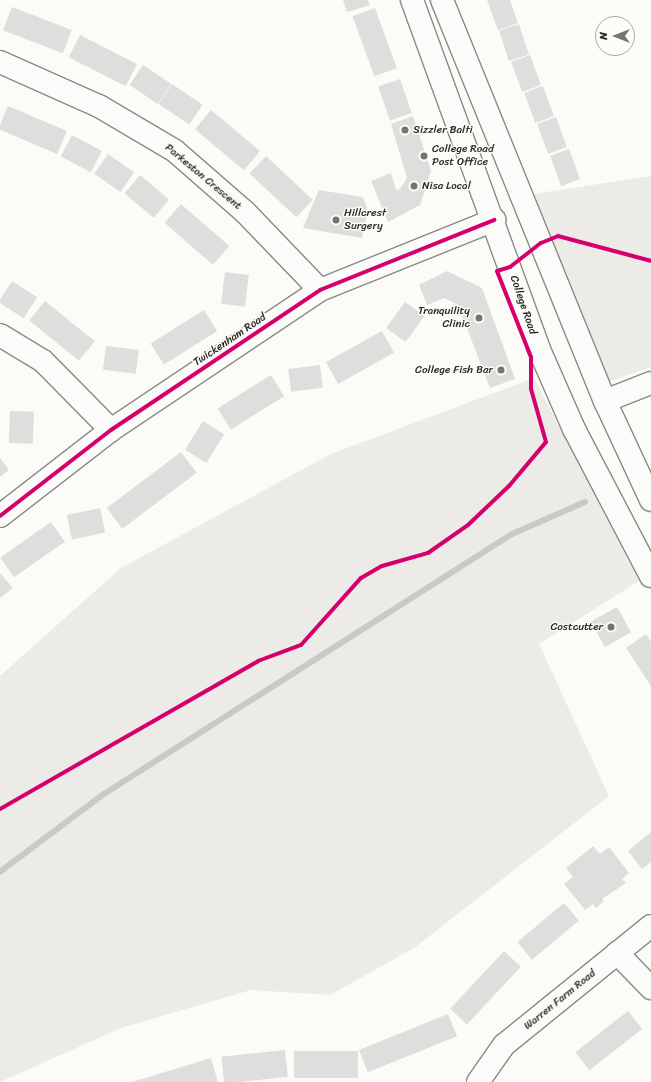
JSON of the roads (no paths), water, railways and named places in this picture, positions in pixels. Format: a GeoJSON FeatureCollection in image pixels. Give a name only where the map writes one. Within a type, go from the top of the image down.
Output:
{"type":"FeatureCollection","features":[{"type":"Feature","properties":{"kind":"street","name":"College Road"},"geometry":{"type":"LineString","coordinates":[[412,0],[494,220],[538,347],[568,416],[651,576]]}},
{"type":"Feature","properties":{"kind":"street"},"geometry":{"type":"LineString","coordinates":[[442,0],[605,401],[651,500]]}},
{"type":"Feature","properties":{"kind":"street","name":"Parkeston Crescent"},"geometry":{"type":"LineString","coordinates":[[0,62],[99,106],[175,151],[245,212],[320,290]]}},
{"type":"Feature","properties":{"kind":"street","name":"Twickenham Road"},"geometry":{"type":"LineString","coordinates":[[0,516],[111,430],[320,290],[494,220],[525,205]]}},
{"type":"Feature","properties":{"kind":"street"},"geometry":{"type":"LineString","coordinates":[[0,334],[43,360],[111,430]]}},
{"type":"Feature","properties":{"kind":"street"},"geometry":{"type":"LineString","coordinates":[[605,401],[651,383]]}},
{"type":"Feature","properties":{"kind":"street","name":"Warren Farm Road"},"geometry":{"type":"LineString","coordinates":[[478,1082],[504,1045],[651,926]]}},
{"type":"Feature","properties":{"kind":"street"},"geometry":{"type":"LineString","coordinates":[[617,953],[651,988]]}},
{"type":"Feature","properties":{"kind":"waterway"},"geometry":{"type":"LineString","coordinates":[[0,872],[104,794],[510,535],[585,502]]}},
{"type":"Feature","properties":{"kind":"place","name":"Sizzler Balti"},"geometry":{"type":"Point","coordinates":[405,130]}},
{"type":"Feature","properties":{"kind":"place","name":"College Road Post Office"},"geometry":{"type":"Point","coordinates":[424,156]}},
{"type":"Feature","properties":{"kind":"place","name":"Nisa Local"},"geometry":{"type":"Point","coordinates":[414,186]}},
{"type":"Feature","properties":{"kind":"place","name":"Hillcrest Surgery"},"geometry":{"type":"Point","coordinates":[336,220]}},
{"type":"Feature","properties":{"kind":"place","name":"Tranquility Clinic"},"geometry":{"type":"Point","coordinates":[479,318]}},
{"type":"Feature","properties":{"kind":"place","name":"College Fish Bar"},"geometry":{"type":"Point","coordinates":[501,370]}},
{"type":"Feature","properties":{"kind":"place","name":"Costcutter"},"geometry":{"type":"Point","coordinates":[611,627]}}]}
